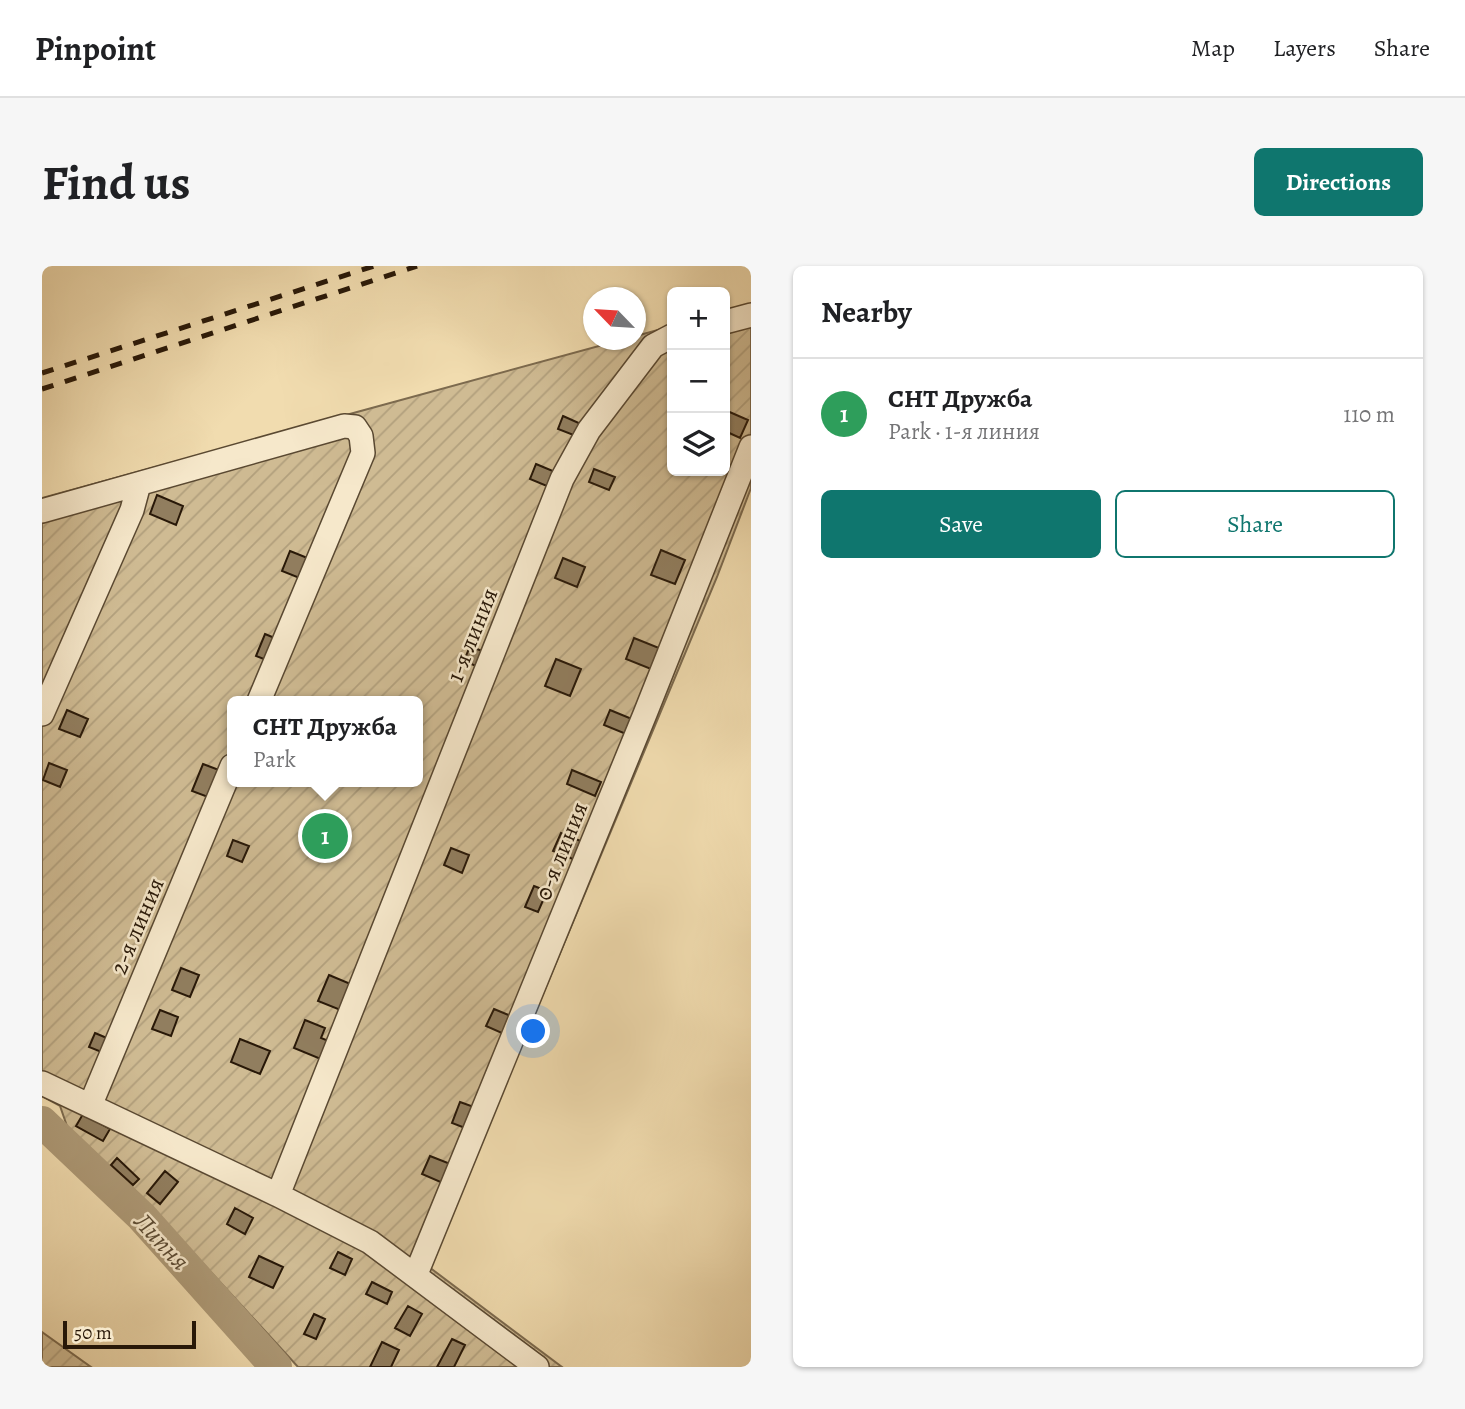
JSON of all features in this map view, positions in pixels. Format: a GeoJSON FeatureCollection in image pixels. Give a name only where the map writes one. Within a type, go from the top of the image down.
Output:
{"type":"FeatureCollection","features":[{"type":"Feature","properties":{"kind":"street"},"geometry":{"type":"LineString","coordinates":[[730,321],[751,315]]}},
{"type":"Feature","properties":{"kind":"street","name":"1-я линия"},"geometry":{"type":"LineString","coordinates":[[278,1195],[562,480],[589,430],[663,341]]}},
{"type":"Feature","properties":{"kind":"street"},"geometry":{"type":"LineString","coordinates":[[42,511],[344,426],[355,427],[361,436],[363,453],[261,696]]}},
{"type":"Feature","properties":{"kind":"street","name":"0-я линия"},"geometry":{"type":"LineString","coordinates":[[416,1274],[656,688],[751,447]]}},
{"type":"Feature","properties":{"kind":"street"},"geometry":{"type":"LineString","coordinates":[[42,714],[132,510],[139,484]]}},
{"type":"Feature","properties":{"kind":"street","name":"2-я линия"},"geometry":{"type":"LineString","coordinates":[[90,1106],[227,778]]}},
{"type":"Feature","properties":{"kind":"street"},"geometry":{"type":"LineString","coordinates":[[42,1083],[278,1195],[370,1242],[537,1367]]}},
{"type":"Feature","properties":{"kind":"shaded area"},"geometry":{"type":"Polygon","coordinates":[[[751,304],[751,488],[717,577],[429,1267],[562,1367],[298,1367],[141,1196],[68,1129],[60,1106],[42,1096],[42,498],[584,350],[646,350],[646,333],[667,327],[667,476],[730,476],[730,310],[751,304]]]}},
{"type":"Feature","properties":{"kind":"shaded area"},"geometry":{"type":"Polygon","coordinates":[[[42,1332],[91,1367],[42,1367],[42,1332]]]}},
{"type":"Feature","properties":{"kind":"building"},"geometry":{"type":"Polygon","coordinates":[[[730,412],[748,420],[740,438],[730,433],[730,412]]]}},
{"type":"Feature","properties":{"kind":"building"},"geometry":{"type":"Polygon","coordinates":[[[563,416],[581,424],[576,436],[558,429],[563,416]]]}},
{"type":"Feature","properties":{"kind":"building"},"geometry":{"type":"Polygon","coordinates":[[[536,464],[560,474],[554,489],[530,479],[536,464]]]}},
{"type":"Feature","properties":{"kind":"building"},"geometry":{"type":"Polygon","coordinates":[[[594,469],[615,477],[609,490],[589,482],[594,469]]]}},
{"type":"Feature","properties":{"kind":"building"},"geometry":{"type":"Polygon","coordinates":[[[157,495],[183,506],[176,525],[150,514],[157,495]]]}},
{"type":"Feature","properties":{"kind":"building"},"geometry":{"type":"Polygon","coordinates":[[[661,550],[685,560],[675,584],[651,575],[661,550]]]}},
{"type":"Feature","properties":{"kind":"building"},"geometry":{"type":"Polygon","coordinates":[[[290,551],[315,561],[307,581],[282,571],[290,551]]]}},
{"type":"Feature","properties":{"kind":"building"},"geometry":{"type":"Polygon","coordinates":[[[563,558],[585,567],[577,587],[555,578],[563,558]]]}},
{"type":"Feature","properties":{"kind":"building"},"geometry":{"type":"Polygon","coordinates":[[[265,634],[282,641],[274,663],[256,656],[265,634]]]}},
{"type":"Feature","properties":{"kind":"building"},"geometry":{"type":"Polygon","coordinates":[[[634,638],[659,648],[651,669],[626,659],[634,638]]]}},
{"type":"Feature","properties":{"kind":"building"},"geometry":{"type":"Polygon","coordinates":[[[470,646],[489,654],[483,669],[464,661],[470,646]]]}},
{"type":"Feature","properties":{"kind":"building"},"geometry":{"type":"Polygon","coordinates":[[[556,659],[581,669],[570,696],[545,686],[556,659]]]}},
{"type":"Feature","properties":{"kind":"building"},"geometry":{"type":"Polygon","coordinates":[[[67,710],[88,719],[80,737],[59,729],[67,710]]]}},
{"type":"Feature","properties":{"kind":"building"},"geometry":{"type":"Polygon","coordinates":[[[610,710],[632,719],[626,734],[604,725],[610,710]]]}},
{"type":"Feature","properties":{"kind":"building"},"geometry":{"type":"Polygon","coordinates":[[[49,763],[67,770],[60,787],[43,780],[49,763]]]}},
{"type":"Feature","properties":{"kind":"building"},"geometry":{"type":"Polygon","coordinates":[[[203,764],[227,773],[216,800],[192,791],[203,764]]]}},
{"type":"Feature","properties":{"kind":"building"},"geometry":{"type":"Polygon","coordinates":[[[572,770],[601,782],[595,796],[567,784],[572,770]]]}},
{"type":"Feature","properties":{"kind":"building"},"geometry":{"type":"Polygon","coordinates":[[[561,833],[588,844],[580,862],[553,851],[561,833]]]}},
{"type":"Feature","properties":{"kind":"building"},"geometry":{"type":"Polygon","coordinates":[[[233,840],[249,846],[242,862],[227,856],[233,840]]]}},
{"type":"Feature","properties":{"kind":"building"},"geometry":{"type":"Polygon","coordinates":[[[451,848],[469,855],[462,873],[444,865],[451,848]]]}},
{"type":"Feature","properties":{"kind":"building"},"geometry":{"type":"Polygon","coordinates":[[[534,886],[547,891],[538,912],[525,907],[534,886]]]}},
{"type":"Feature","properties":{"kind":"building"},"geometry":{"type":"Polygon","coordinates":[[[181,968],[199,975],[190,997],[172,990],[181,968]]]}},
{"type":"Feature","properties":{"kind":"building"},"geometry":{"type":"Polygon","coordinates":[[[329,975],[353,985],[343,1011],[318,1001],[329,975]]]}},
{"type":"Feature","properties":{"kind":"building"},"geometry":{"type":"Polygon","coordinates":[[[494,1009],[511,1016],[504,1034],[486,1026],[494,1009]]]}},
{"type":"Feature","properties":{"kind":"building"},"geometry":{"type":"Polygon","coordinates":[[[160,1010],[178,1017],[171,1036],[152,1029],[160,1010]]]}},
{"type":"Feature","properties":{"kind":"building"},"geometry":{"type":"Polygon","coordinates":[[[305,1020],[325,1028],[321,1038],[336,1044],[328,1062],[294,1048],[305,1020]]]}},
{"type":"Feature","properties":{"kind":"building"},"geometry":{"type":"Polygon","coordinates":[[[95,1033],[114,1041],[109,1055],[89,1047],[95,1033]]]}},
{"type":"Feature","properties":{"kind":"building"},"geometry":{"type":"Polygon","coordinates":[[[240,1039],[270,1051],[260,1074],[231,1062],[240,1039]]]}},
{"type":"Feature","properties":{"kind":"building"},"geometry":{"type":"Polygon","coordinates":[[[460,1102],[474,1107],[465,1128],[452,1123],[460,1102]]]}},
{"type":"Feature","properties":{"kind":"building"},"geometry":{"type":"Polygon","coordinates":[[[83,1114],[110,1129],[103,1141],[76,1126],[83,1114]]]}},
{"type":"Feature","properties":{"kind":"building"},"geometry":{"type":"Polygon","coordinates":[[[430,1156],[453,1165],[445,1184],[422,1174],[430,1156]]]}},
{"type":"Feature","properties":{"kind":"building"},"geometry":{"type":"Polygon","coordinates":[[[117,1158],[139,1179],[133,1185],[111,1165],[117,1158]]]}},
{"type":"Feature","properties":{"kind":"building"},"geometry":{"type":"Polygon","coordinates":[[[165,1171],[178,1182],[160,1204],[147,1193],[165,1171]]]}},
{"type":"Feature","properties":{"kind":"building"},"geometry":{"type":"Polygon","coordinates":[[[235,1208],[253,1218],[245,1234],[227,1224],[235,1208]]]}},
{"type":"Feature","properties":{"kind":"building"},"geometry":{"type":"Polygon","coordinates":[[[338,1252],[352,1259],[345,1275],[330,1268],[338,1252]]]}},
{"type":"Feature","properties":{"kind":"building"},"geometry":{"type":"Polygon","coordinates":[[[259,1256],[283,1267],[273,1288],[249,1277],[259,1256]]]}},
{"type":"Feature","properties":{"kind":"building"},"geometry":{"type":"Polygon","coordinates":[[[372,1282],[392,1292],[387,1304],[366,1294],[372,1282]]]}},
{"type":"Feature","properties":{"kind":"building"},"geometry":{"type":"Polygon","coordinates":[[[408,1306],[422,1314],[410,1336],[395,1328],[408,1306]]]}},
{"type":"Feature","properties":{"kind":"building"},"geometry":{"type":"Polygon","coordinates":[[[314,1314],[325,1319],[316,1339],[304,1334],[314,1314]]]}},
{"type":"Feature","properties":{"kind":"building"},"geometry":{"type":"Polygon","coordinates":[[[452,1339],[465,1345],[454,1367],[437,1367],[452,1339]]]}},
{"type":"Feature","properties":{"kind":"building"},"geometry":{"type":"Polygon","coordinates":[[[382,1342],[399,1350],[391,1367],[370,1367],[382,1342]]]}},
{"type":"Feature","properties":{"kind":"waterway","name":"Липня"},"geometry":{"type":"LineString","coordinates":[[42,1122],[142,1217],[276,1367]]}},
{"type":"Feature","properties":{"kind":"railway"},"geometry":{"type":"LineString","coordinates":[[42,373],[374,266]]}},
{"type":"Feature","properties":{"kind":"railway"},"geometry":{"type":"LineString","coordinates":[[42,389],[417,266]]}},
{"type":"Feature","properties":{"kind":"place","name":"СНТ Дружба"},"geometry":{"type":"Point","coordinates":[325,836]}}]}
